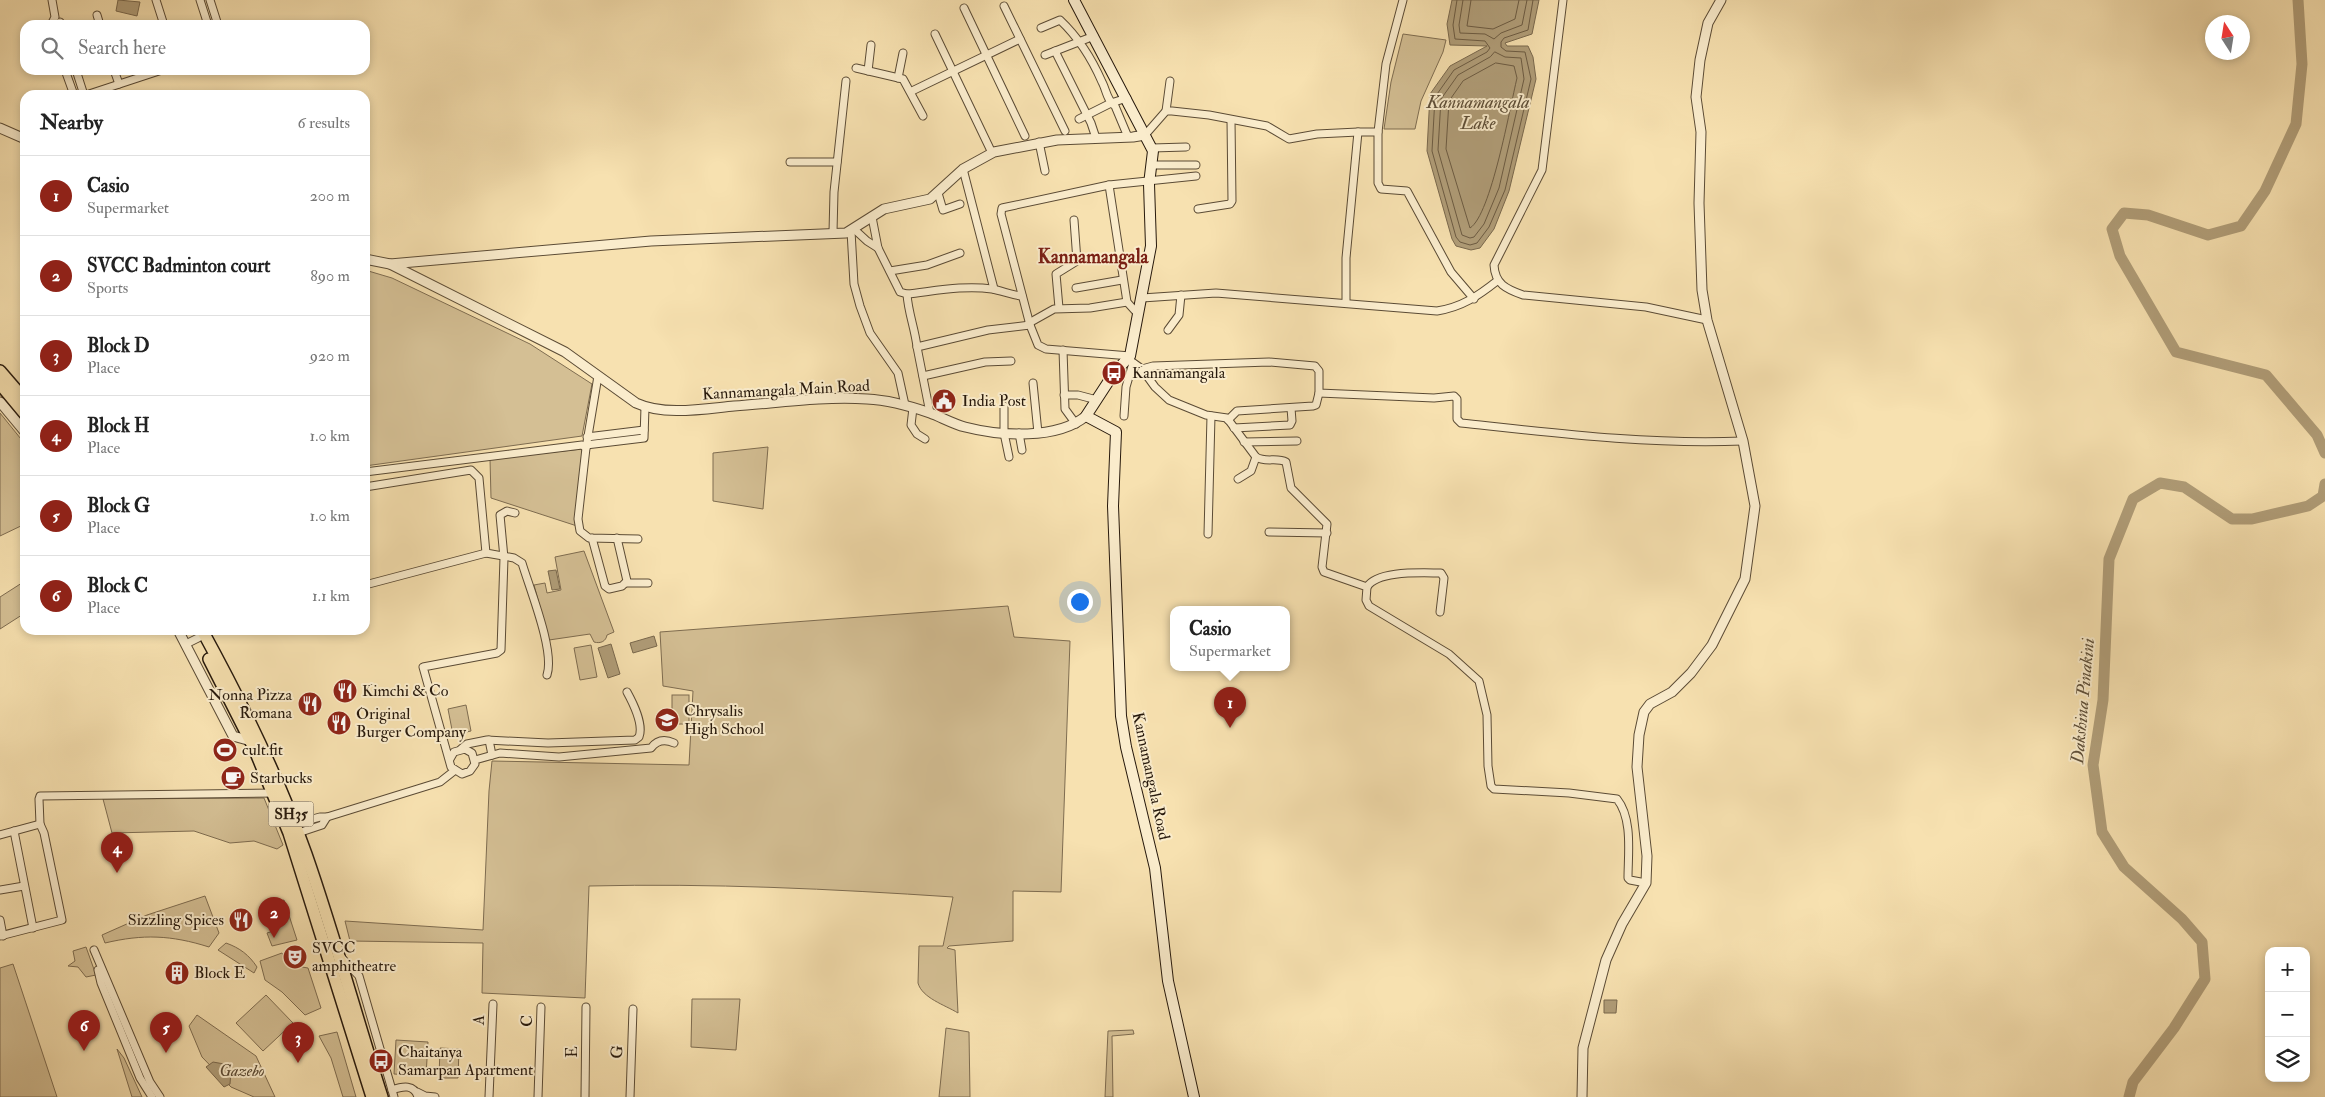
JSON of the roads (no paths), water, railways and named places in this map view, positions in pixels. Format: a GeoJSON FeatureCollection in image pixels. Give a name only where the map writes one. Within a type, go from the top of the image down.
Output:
{"type":"FeatureCollection","features":[{"type":"Feature","properties":{"kind":"main road"},"geometry":{"type":"LineString","coordinates":[[1074,0],[1152,148],[1150,180],[1151,246],[1142,298],[1137,313],[1130,359]]}},
{"type":"Feature","properties":{"kind":"main road","name":"Kannamangala Main Road"},"geometry":{"type":"LineString","coordinates":[[1086,416],[1114,373],[1130,359]]}},
{"type":"Feature","properties":{"kind":"main road"},"geometry":{"type":"LineString","coordinates":[[0,371],[20,394]]}},
{"type":"Feature","properties":{"kind":"main road"},"geometry":{"type":"LineString","coordinates":[[0,384],[20,408]]}},
{"type":"Feature","properties":{"kind":"main road","name":"Kannamangala Road"},"geometry":{"type":"LineString","coordinates":[[1086,416],[1116,432],[1113,506],[1121,716],[1126,747],[1155,868],[1168,981],[1194,1097]]}},
{"type":"Feature","properties":{"kind":"main road","name":"SH35"},"geometry":{"type":"LineString","coordinates":[[199,635],[296,828],[389,1095]]}},
{"type":"Feature","properties":{"kind":"main road","name":"SH35"},"geometry":{"type":"LineString","coordinates":[[199,635],[262,744],[372,1097]]}},
{"type":"Feature","properties":{"kind":"main road"},"geometry":{"type":"LineString","coordinates":[[319,931],[331,929]]}},
{"type":"Feature","properties":{"kind":"street"},"geometry":{"type":"LineString","coordinates":[[52,0],[55,17],[54,20]]}},
{"type":"Feature","properties":{"kind":"street"},"geometry":{"type":"LineString","coordinates":[[156,0],[162,20]]}},
{"type":"Feature","properties":{"kind":"street"},"geometry":{"type":"LineString","coordinates":[[200,0],[206,20]]}},
{"type":"Feature","properties":{"kind":"street"},"geometry":{"type":"LineString","coordinates":[[210,0],[216,20]]}},
{"type":"Feature","properties":{"kind":"street"},"geometry":{"type":"LineString","coordinates":[[1403,0],[1386,64],[1381,92],[1378,132],[1378,183],[1381,189],[1407,191],[1452,272],[1474,299]]}},
{"type":"Feature","properties":{"kind":"street"},"geometry":{"type":"LineString","coordinates":[[1563,0],[1542,170],[1494,265],[1498,281],[1508,290],[1523,295],[1646,306],[1707,320]]}},
{"type":"Feature","properties":{"kind":"street"},"geometry":{"type":"LineString","coordinates":[[1582,1097],[1583,1048],[1606,960],[1622,924],[1646,883],[1647,856],[1637,767],[1639,735],[1644,712],[1650,704],[1672,692],[1691,673],[1712,645],[1745,579],[1755,506],[1743,441],[1707,320],[1702,290],[1699,203],[1701,132],[1696,97],[1700,60],[1708,23],[1720,0]]}},
{"type":"Feature","properties":{"kind":"street"},"geometry":{"type":"LineString","coordinates":[[1004,6],[1065,131]]}},
{"type":"Feature","properties":{"kind":"street"},"geometry":{"type":"LineString","coordinates":[[964,8],[1026,136]]}},
{"type":"Feature","properties":{"kind":"street"},"geometry":{"type":"LineString","coordinates":[[97,15],[98,20]]}},
{"type":"Feature","properties":{"kind":"street"},"geometry":{"type":"LineString","coordinates":[[1041,28],[1060,20],[1072,30],[1102,81],[1128,137]]}},
{"type":"Feature","properties":{"kind":"street"},"geometry":{"type":"LineString","coordinates":[[935,34],[992,153]]}},
{"type":"Feature","properties":{"kind":"street"},"geometry":{"type":"LineString","coordinates":[[1044,55],[1094,36]]}},
{"type":"Feature","properties":{"kind":"street"},"geometry":{"type":"LineString","coordinates":[[912,91],[1020,39]]}},
{"type":"Feature","properties":{"kind":"street"},"geometry":{"type":"LineString","coordinates":[[868,71],[872,45]]}},
{"type":"Feature","properties":{"kind":"street"},"geometry":{"type":"LineString","coordinates":[[1055,51],[1087,115],[1096,138]]}},
{"type":"Feature","properties":{"kind":"street"},"geometry":{"type":"LineString","coordinates":[[898,78],[903,54]]}},
{"type":"Feature","properties":{"kind":"street"},"geometry":{"type":"LineString","coordinates":[[856,68],[903,79],[912,91],[923,116]]}},
{"type":"Feature","properties":{"kind":"street"},"geometry":{"type":"LineString","coordinates":[[67,75],[72,90]]}},
{"type":"Feature","properties":{"kind":"street"},"geometry":{"type":"LineString","coordinates":[[78,75],[83,90]]}},
{"type":"Feature","properties":{"kind":"street"},"geometry":{"type":"LineString","coordinates":[[116,75],[119,84]]}},
{"type":"Feature","properties":{"kind":"street"},"geometry":{"type":"LineString","coordinates":[[100,90],[147,75]]}},
{"type":"Feature","properties":{"kind":"street"},"geometry":{"type":"LineString","coordinates":[[833,232],[846,81]]}},
{"type":"Feature","properties":{"kind":"street"},"geometry":{"type":"LineString","coordinates":[[390,264],[651,241],[852,230],[884,209],[930,199],[963,169],[992,153],[1039,142],[1145,135],[1166,111],[1170,81]]}},
{"type":"Feature","properties":{"kind":"street"},"geometry":{"type":"LineString","coordinates":[[1079,119],[1111,103],[1127,98]]}},
{"type":"Feature","properties":{"kind":"street"},"geometry":{"type":"LineString","coordinates":[[1166,111],[1209,115],[1267,126],[1289,139],[1317,134],[1378,132]]}},
{"type":"Feature","properties":{"kind":"street"},"geometry":{"type":"LineString","coordinates":[[1198,210],[1230,204],[1232,201],[1231,120]]}},
{"type":"Feature","properties":{"kind":"street"},"geometry":{"type":"LineString","coordinates":[[0,128],[20,137]]}},
{"type":"Feature","properties":{"kind":"street"},"geometry":{"type":"LineString","coordinates":[[1346,302],[1346,258],[1358,132]]}},
{"type":"Feature","properties":{"kind":"street"},"geometry":{"type":"LineString","coordinates":[[1039,142],[1045,170]]}},
{"type":"Feature","properties":{"kind":"street"},"geometry":{"type":"LineString","coordinates":[[1152,148],[1186,147]]}},
{"type":"Feature","properties":{"kind":"street"},"geometry":{"type":"LineString","coordinates":[[790,162],[838,162]]}},
{"type":"Feature","properties":{"kind":"street"},"geometry":{"type":"LineString","coordinates":[[1152,165],[1196,165]]}},
{"type":"Feature","properties":{"kind":"street"},"geometry":{"type":"LineString","coordinates":[[963,169],[994,289]]}},
{"type":"Feature","properties":{"kind":"street"},"geometry":{"type":"LineString","coordinates":[[1196,176],[1109,185],[1002,208],[1001,214],[1029,324],[1041,348],[1130,359],[1142,369],[1155,387],[1169,400],[1211,416],[1228,420],[1256,457],[1261,460],[1283,460],[1286,462],[1292,488],[1326,524],[1327,533],[1322,567],[1324,572],[1367,586]]}},
{"type":"Feature","properties":{"kind":"street"},"geometry":{"type":"LineString","coordinates":[[1109,185],[1126,302],[1137,313]]}},
{"type":"Feature","properties":{"kind":"street"},"geometry":{"type":"LineString","coordinates":[[938,193],[943,210],[960,204]]}},
{"type":"Feature","properties":{"kind":"street"},"geometry":{"type":"LineString","coordinates":[[872,217],[878,248],[898,290],[907,294],[961,288],[994,289],[1022,296]]}},
{"type":"Feature","properties":{"kind":"street"},"geometry":{"type":"LineString","coordinates":[[1059,308],[1056,274],[1077,261],[1074,220]]}},
{"type":"Feature","properties":{"kind":"street"},"geometry":{"type":"LineString","coordinates":[[852,230],[878,248]]}},
{"type":"Feature","properties":{"kind":"street"},"geometry":{"type":"LineString","coordinates":[[852,230],[854,284],[860,306],[870,333],[898,373],[909,406],[911,425],[917,434],[926,439]]}},
{"type":"Feature","properties":{"kind":"street"},"geometry":{"type":"LineString","coordinates":[[890,271],[927,265],[960,253]]}},
{"type":"Feature","properties":{"kind":"street","name":"Kannamangala Main Road"},"geometry":{"type":"LineString","coordinates":[[370,260],[390,264],[548,342],[636,403],[645,407],[666,409],[708,408],[804,400],[867,399],[909,406],[964,427],[1004,433],[1064,429],[1076,424],[1086,416]]}},
{"type":"Feature","properties":{"kind":"street"},"geometry":{"type":"LineString","coordinates":[[1076,288],[1122,280]]}},
{"type":"Feature","properties":{"kind":"street"},"geometry":{"type":"LineString","coordinates":[[1142,298],[1216,292],[1437,310],[1454,308],[1474,299],[1498,281]]}},
{"type":"Feature","properties":{"kind":"street"},"geometry":{"type":"LineString","coordinates":[[907,294],[930,413]]}},
{"type":"Feature","properties":{"kind":"street"},"geometry":{"type":"LineString","coordinates":[[1168,330],[1179,315],[1182,295]]}},
{"type":"Feature","properties":{"kind":"street"},"geometry":{"type":"LineString","coordinates":[[917,348],[988,330],[1029,324],[1044,314],[1059,308],[1090,308],[1126,302]]}},
{"type":"Feature","properties":{"kind":"street"},"geometry":{"type":"LineString","coordinates":[[1063,350],[1066,409],[1076,424]]}},
{"type":"Feature","properties":{"kind":"street"},"geometry":{"type":"LineString","coordinates":[[1124,416],[1130,359]]}},
{"type":"Feature","properties":{"kind":"street"},"geometry":{"type":"LineString","coordinates":[[923,376],[984,362],[1011,362]]}},
{"type":"Feature","properties":{"kind":"street"},"geometry":{"type":"LineString","coordinates":[[1142,369],[1253,362],[1315,366],[1319,371],[1319,393],[1315,406],[1237,411],[1228,420]]}},
{"type":"Feature","properties":{"kind":"street"},"geometry":{"type":"LineString","coordinates":[[598,376],[586,443],[578,522],[583,535],[592,538],[638,539]]}},
{"type":"Feature","properties":{"kind":"street"},"geometry":{"type":"LineString","coordinates":[[1033,383],[1038,432]]}},
{"type":"Feature","properties":{"kind":"street"},"geometry":{"type":"LineString","coordinates":[[1319,393],[1434,398],[1454,396],[1457,399],[1457,419],[1461,423],[1615,438],[1705,443],[1743,441]]}},
{"type":"Feature","properties":{"kind":"street"},"geometry":{"type":"LineString","coordinates":[[1064,395],[1078,395],[1097,400]]}},
{"type":"Feature","properties":{"kind":"street"},"geometry":{"type":"LineString","coordinates":[[0,402],[20,426]]}},
{"type":"Feature","properties":{"kind":"street"},"geometry":{"type":"LineString","coordinates":[[1004,406],[1004,433],[1009,456]]}},
{"type":"Feature","properties":{"kind":"street"},"geometry":{"type":"LineString","coordinates":[[370,471],[578,445],[584,446],[586,443],[643,438],[645,407]]}},
{"type":"Feature","properties":{"kind":"street"},"geometry":{"type":"LineString","coordinates":[[1234,428],[1290,426],[1292,421],[1291,408]]}},
{"type":"Feature","properties":{"kind":"street"},"geometry":{"type":"LineString","coordinates":[[1208,534],[1211,416]]}},
{"type":"Feature","properties":{"kind":"street"},"geometry":{"type":"LineString","coordinates":[[1019,433],[1022,450]]}},
{"type":"Feature","properties":{"kind":"street"},"geometry":{"type":"LineString","coordinates":[[1244,442],[1297,441]]}},
{"type":"Feature","properties":{"kind":"street"},"geometry":{"type":"LineString","coordinates":[[1238,479],[1251,471],[1256,457]]}},
{"type":"Feature","properties":{"kind":"street"},"geometry":{"type":"LineString","coordinates":[[370,486],[471,470],[479,478],[486,553]]}},
{"type":"Feature","properties":{"kind":"street"},"geometry":{"type":"LineString","coordinates":[[454,771],[423,667],[497,653],[501,650],[504,558],[500,515],[507,511],[515,513]]}},
{"type":"Feature","properties":{"kind":"street"},"geometry":{"type":"LineString","coordinates":[[1268,532],[1327,533]]}},
{"type":"Feature","properties":{"kind":"street"},"geometry":{"type":"LineString","coordinates":[[592,538],[606,588],[622,586],[626,583],[648,583]]}},
{"type":"Feature","properties":{"kind":"street"},"geometry":{"type":"LineString","coordinates":[[617,538],[627,577],[626,583]]}},
{"type":"Feature","properties":{"kind":"street"},"geometry":{"type":"LineString","coordinates":[[370,584],[486,553],[504,558],[514,558],[522,563],[548,649],[549,668],[546,676]]}},
{"type":"Feature","properties":{"kind":"street"},"geometry":{"type":"LineString","coordinates":[[1440,612],[1444,578],[1441,573],[1377,577],[1371,580],[1367,586],[1366,600],[1369,606],[1442,650],[1479,681],[1487,715],[1488,766],[1491,786],[1494,789],[1569,793],[1618,799],[1622,806],[1628,835],[1628,878],[1646,883]]}},
{"type":"Feature","properties":{"kind":"street"},"geometry":{"type":"LineString","coordinates":[[181,635],[234,736],[251,741]]}},
{"type":"Feature","properties":{"kind":"street"},"geometry":{"type":"LineString","coordinates":[[186,644],[196,635]]}},
{"type":"Feature","properties":{"kind":"street"},"geometry":{"type":"LineString","coordinates":[[450,759],[454,752],[467,744],[489,740],[548,742],[635,740],[639,737],[640,730],[634,704],[627,692]]}},
{"type":"Feature","properties":{"kind":"street"},"geometry":{"type":"LineString","coordinates":[[489,740],[492,755]]}},
{"type":"Feature","properties":{"kind":"street"},"geometry":{"type":"LineString","coordinates":[[475,760],[500,753],[559,757],[651,748],[657,742],[664,740],[674,743]]}},
{"type":"Feature","properties":{"kind":"street"},"geometry":{"type":"LineString","coordinates":[[454,771],[462,774],[470,771],[475,760],[472,753],[461,748]]}},
{"type":"Feature","properties":{"kind":"street"},"geometry":{"type":"LineString","coordinates":[[296,828],[320,817],[327,818],[440,782],[454,771]]}},
{"type":"Feature","properties":{"kind":"street"},"geometry":{"type":"LineString","coordinates":[[0,920],[1,936],[62,920],[44,832],[40,824],[38,799],[43,795],[277,792]]}},
{"type":"Feature","properties":{"kind":"street"},"geometry":{"type":"LineString","coordinates":[[0,835],[40,824]]}},
{"type":"Feature","properties":{"kind":"street"},"geometry":{"type":"LineString","coordinates":[[14,831],[32,928]]}},
{"type":"Feature","properties":{"kind":"street"},"geometry":{"type":"LineString","coordinates":[[0,890],[24,886]]}},
{"type":"Feature","properties":{"kind":"street"},"geometry":{"type":"LineString","coordinates":[[152,1097],[140,1078],[101,983],[94,950],[150,1082],[160,1097]]}},
{"type":"Feature","properties":{"kind":"street","name":"A"},"geometry":{"type":"LineString","coordinates":[[489,1097],[493,1004]]}},
{"type":"Feature","properties":{"kind":"street","name":"E"},"geometry":{"type":"LineString","coordinates":[[585,1097],[586,1006]]}},
{"type":"Feature","properties":{"kind":"street","name":"C"},"geometry":{"type":"LineString","coordinates":[[538,1097],[541,1007]]}},
{"type":"Feature","properties":{"kind":"street","name":"G"},"geometry":{"type":"LineString","coordinates":[[630,1097],[633,1009]]}},
{"type":"Feature","properties":{"kind":"street"},"geometry":{"type":"LineString","coordinates":[[389,1095],[408,1087],[417,1095],[435,1097]]}},
{"type":"Feature","properties":{"kind":"water"},"geometry":{"type":"Polygon","coordinates":[[[118,0],[140,2],[137,16],[116,11],[118,0]]]}},
{"type":"Feature","properties":{"kind":"water","name":"Kannamangala Lake"},"geometry":{"type":"Polygon","coordinates":[[[1452,0],[1539,0],[1532,34],[1505,43],[1507,46],[1528,46],[1533,57],[1536,79],[1509,191],[1494,229],[1480,248],[1471,250],[1456,246],[1452,239],[1427,151],[1430,94],[1450,66],[1487,46],[1450,45],[1447,24],[1452,0]]]}},
{"type":"Feature","properties":{"kind":"water"},"geometry":{"type":"Polygon","coordinates":[[[556,570],[560,589],[552,590],[548,571],[556,570]]]}},
{"type":"Feature","properties":{"kind":"water"},"geometry":{"type":"Polygon","coordinates":[[[654,636],[657,646],[633,653],[630,643],[654,636]]]}},
{"type":"Feature","properties":{"kind":"water"},"geometry":{"type":"Polygon","coordinates":[[[611,644],[620,674],[608,678],[598,648],[611,644]]]}},
{"type":"Feature","properties":{"kind":"water"},"geometry":{"type":"Polygon","coordinates":[[[1604,1000],[1617,1000],[1616,1013],[1604,1013],[1604,1000]]]}},
{"type":"Feature","properties":{"kind":"water"},"geometry":{"type":"Polygon","coordinates":[[[213,1062],[224,1064],[231,1071],[230,1084],[224,1087],[206,1067],[213,1062]]]}},
{"type":"Feature","properties":{"kind":"waterway","name":"Dakshina Pinakini"},"geometry":{"type":"LineString","coordinates":[[2298,0],[2302,64],[2296,124],[2265,191],[2241,226],[2208,235],[2148,215],[2124,213],[2112,229],[2120,256],[2176,352],[2266,375],[2317,435],[2325,453]]}},
{"type":"Feature","properties":{"kind":"waterway","name":"Dakshina Pinakini"},"geometry":{"type":"LineString","coordinates":[[2129,1097],[2133,1082],[2174,1028],[2205,979],[2202,942],[2182,919],[2124,867],[2102,832],[2093,765],[2103,700],[2109,559],[2133,499],[2160,483],[2184,487],[2232,519],[2252,519],[2308,506],[2323,496],[2325,484]]}},
{"type":"Feature","properties":{"kind":"place","name":"Kannamangala"},"geometry":{"type":"Point","coordinates":[1114,373]}},
{"type":"Feature","properties":{"kind":"place","name":"India Post"},"geometry":{"type":"Point","coordinates":[944,401]}},
{"type":"Feature","properties":{"kind":"place","name":"Kimchi & Co"},"geometry":{"type":"Point","coordinates":[345,691]}},
{"type":"Feature","properties":{"kind":"place","name":"Nonna Pizza Romana"},"geometry":{"type":"Point","coordinates":[310,704]}},
{"type":"Feature","properties":{"kind":"place","name":"Chrysalis High School"},"geometry":{"type":"Point","coordinates":[667,720]}},
{"type":"Feature","properties":{"kind":"place","name":"Original Burger Company"},"geometry":{"type":"Point","coordinates":[339,723]}},
{"type":"Feature","properties":{"kind":"place","name":"Casio"},"geometry":{"type":"Point","coordinates":[1230,728]}},
{"type":"Feature","properties":{"kind":"place","name":"cult.fit"},"geometry":{"type":"Point","coordinates":[225,750]}},
{"type":"Feature","properties":{"kind":"place","name":"Starbucks"},"geometry":{"type":"Point","coordinates":[233,778]}},
{"type":"Feature","properties":{"kind":"place","name":"Block H"},"geometry":{"type":"Point","coordinates":[117,873]}},
{"type":"Feature","properties":{"kind":"place","name":"Sizzling Spices"},"geometry":{"type":"Point","coordinates":[241,920]}},
{"type":"Feature","properties":{"kind":"place","name":"SVCC Badminton court"},"geometry":{"type":"Point","coordinates":[274,938]}},
{"type":"Feature","properties":{"kind":"place","name":"SVCC amphitheatre"},"geometry":{"type":"Point","coordinates":[295,957]}},
{"type":"Feature","properties":{"kind":"place","name":"Block E"},"geometry":{"type":"Point","coordinates":[177,973]}},
{"type":"Feature","properties":{"kind":"place","name":"Block C"},"geometry":{"type":"Point","coordinates":[84,1051]}},
{"type":"Feature","properties":{"kind":"place","name":"Block G"},"geometry":{"type":"Point","coordinates":[166,1053]}},
{"type":"Feature","properties":{"kind":"place","name":"Chaitanya Samarpan Apartment"},"geometry":{"type":"Point","coordinates":[381,1061]}},
{"type":"Feature","properties":{"kind":"place","name":"Block D"},"geometry":{"type":"Point","coordinates":[298,1063]}},
{"type":"Feature","properties":{"kind":"district","name":"Kannamangala"},"geometry":{"type":"Point","coordinates":[1093,257]}},
{"type":"Feature","properties":{"kind":"park label","name":"Gazebo"},"geometry":{"type":"Point","coordinates":[242,1071]}}]}
